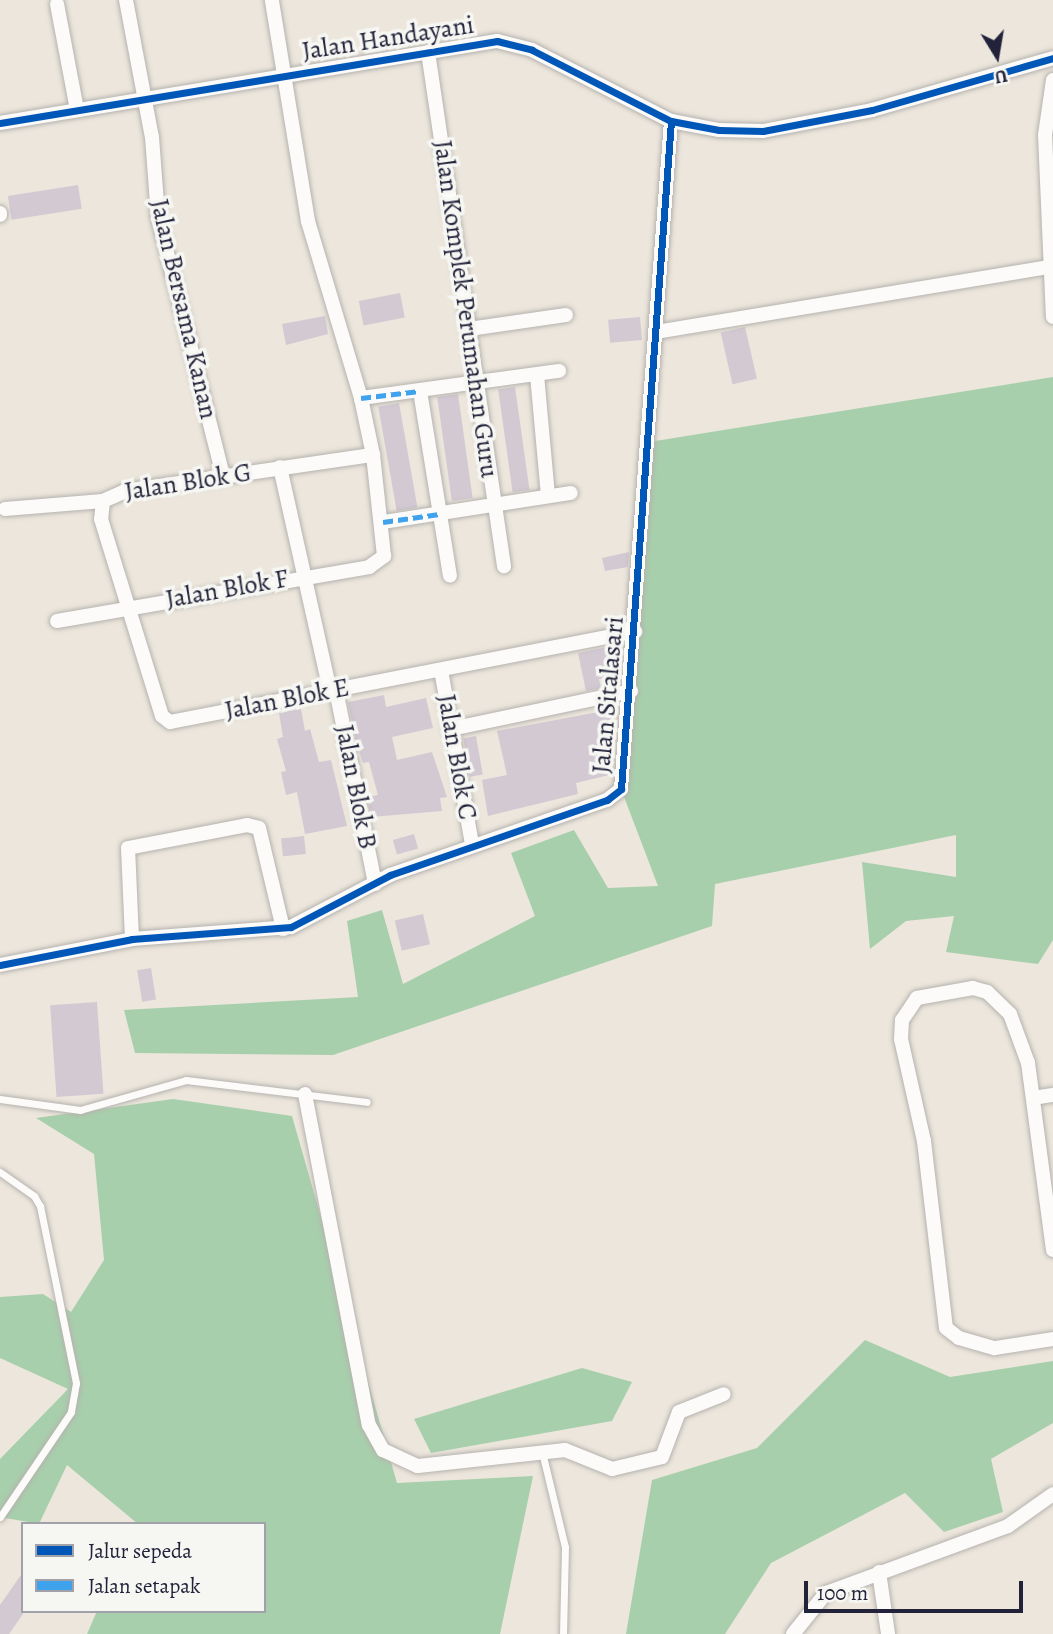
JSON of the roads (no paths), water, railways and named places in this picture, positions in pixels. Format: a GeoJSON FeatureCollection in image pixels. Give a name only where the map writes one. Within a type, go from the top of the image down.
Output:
{"type":"FeatureCollection","features":[{"type":"Feature","properties":{"kind":"street","name":"Jalan Bersama Kanan"},"geometry":{"type":"LineString","coordinates":[[127,0],[145,99],[158,217],[223,475]]}},
{"type":"Feature","properties":{"kind":"street"},"geometry":{"type":"LineString","coordinates":[[272,0],[284,76]]}},
{"type":"Feature","properties":{"kind":"street"},"geometry":{"type":"LineString","coordinates":[[57,4],[77,110]]}},
{"type":"Feature","properties":{"kind":"street","name":"Jalan Handayani"},"geometry":{"type":"LineString","coordinates":[[0,123],[498,41],[533,50],[671,121],[719,130],[763,131],[872,110],[1053,58]]}},
{"type":"Feature","properties":{"kind":"street","name":"Jalan Komplek Perumahan Guru"},"geometry":{"type":"LineString","coordinates":[[428,52],[504,566]]}},
{"type":"Feature","properties":{"kind":"street","name":"Jalan Handayani"},"geometry":{"type":"LineString","coordinates":[[284,76],[308,221],[361,398],[373,456],[386,547]]}},
{"type":"Feature","properties":{"kind":"street"},"geometry":{"type":"LineString","coordinates":[[1053,80],[1045,135],[1050,177],[1049,267],[1053,317]]}},
{"type":"Feature","properties":{"kind":"street","name":"Jalan Sitalasari"},"geometry":{"type":"LineString","coordinates":[[0,965],[132,939],[283,929],[315,918],[375,884],[472,844],[607,800],[621,789],[631,691],[671,121]]}},
{"type":"Feature","properties":{"kind":"street"},"geometry":{"type":"LineString","coordinates":[[656,332],[1049,267]]}},
{"type":"Feature","properties":{"kind":"street"},"geometry":{"type":"LineString","coordinates":[[469,330],[566,315]]}},
{"type":"Feature","properties":{"kind":"street"},"geometry":{"type":"LineString","coordinates":[[361,398],[559,371]]}},
{"type":"Feature","properties":{"kind":"street"},"geometry":{"type":"LineString","coordinates":[[537,375],[548,496]]}},
{"type":"Feature","properties":{"kind":"street"},"geometry":{"type":"LineString","coordinates":[[420,391],[450,576]]}},
{"type":"Feature","properties":{"kind":"street","name":"Jalan Blok G"},"geometry":{"type":"LineString","coordinates":[[5,509],[103,501],[125,491],[223,475],[373,456]]}},
{"type":"Feature","properties":{"kind":"street","name":"Jalan Blok B"},"geometry":{"type":"LineString","coordinates":[[280,467],[375,884]]}},
{"type":"Feature","properties":{"kind":"street"},"geometry":{"type":"LineString","coordinates":[[383,522],[570,493]]}},
{"type":"Feature","properties":{"kind":"street","name":"Jalan Blok E"},"geometry":{"type":"LineString","coordinates":[[103,501],[101,519],[131,606],[165,720],[333,691],[635,632]]}},
{"type":"Feature","properties":{"kind":"street","name":"Jalan Blok F"},"geometry":{"type":"LineString","coordinates":[[57,621],[304,575],[369,567],[384,556],[386,547]]}},
{"type":"Feature","properties":{"kind":"street","name":"Jalan Blok C"},"geometry":{"type":"LineString","coordinates":[[441,670],[472,844]]}},
{"type":"Feature","properties":{"kind":"street"},"geometry":{"type":"LineString","coordinates":[[452,729],[631,691]]}},
{"type":"Feature","properties":{"kind":"street"},"geometry":{"type":"LineString","coordinates":[[132,939],[128,848],[247,825],[259,828],[263,838],[283,929]]}},
{"type":"Feature","properties":{"kind":"street"},"geometry":{"type":"LineString","coordinates":[[1053,1250],[1048,1170],[1018,1032],[1010,1014],[987,992],[973,988],[944,991],[917,998],[907,1006],[901,1039],[924,1141],[946,1328],[959,1338],[995,1348],[1053,1339]]}},
{"type":"Feature","properties":{"kind":"street"},"geometry":{"type":"LineString","coordinates":[[305,1094],[376,1441],[398,1460],[418,1466],[565,1450],[606,1469],[656,1460],[668,1450],[679,1412],[724,1394]]}},
{"type":"Feature","properties":{"kind":"street"},"geometry":{"type":"LineString","coordinates":[[1033,1098],[1053,1096]]}},
{"type":"Feature","properties":{"kind":"street"},"geometry":{"type":"LineString","coordinates":[[793,1634],[825,1593],[1008,1526],[1053,1494]]}},
{"type":"Feature","properties":{"kind":"street"},"geometry":{"type":"LineString","coordinates":[[879,1572],[888,1634]]}},
{"type":"Feature","properties":{"kind":"lane"},"geometry":{"type":"LineString","coordinates":[[0,1099],[80,1110],[186,1080],[367,1102]]}},
{"type":"Feature","properties":{"kind":"lane"},"geometry":{"type":"LineString","coordinates":[[0,1172],[34,1196],[40,1206],[76,1383],[71,1412],[0,1517]]}},
{"type":"Feature","properties":{"kind":"lane"},"geometry":{"type":"LineString","coordinates":[[541,1451],[565,1547],[563,1634]]}}]}
